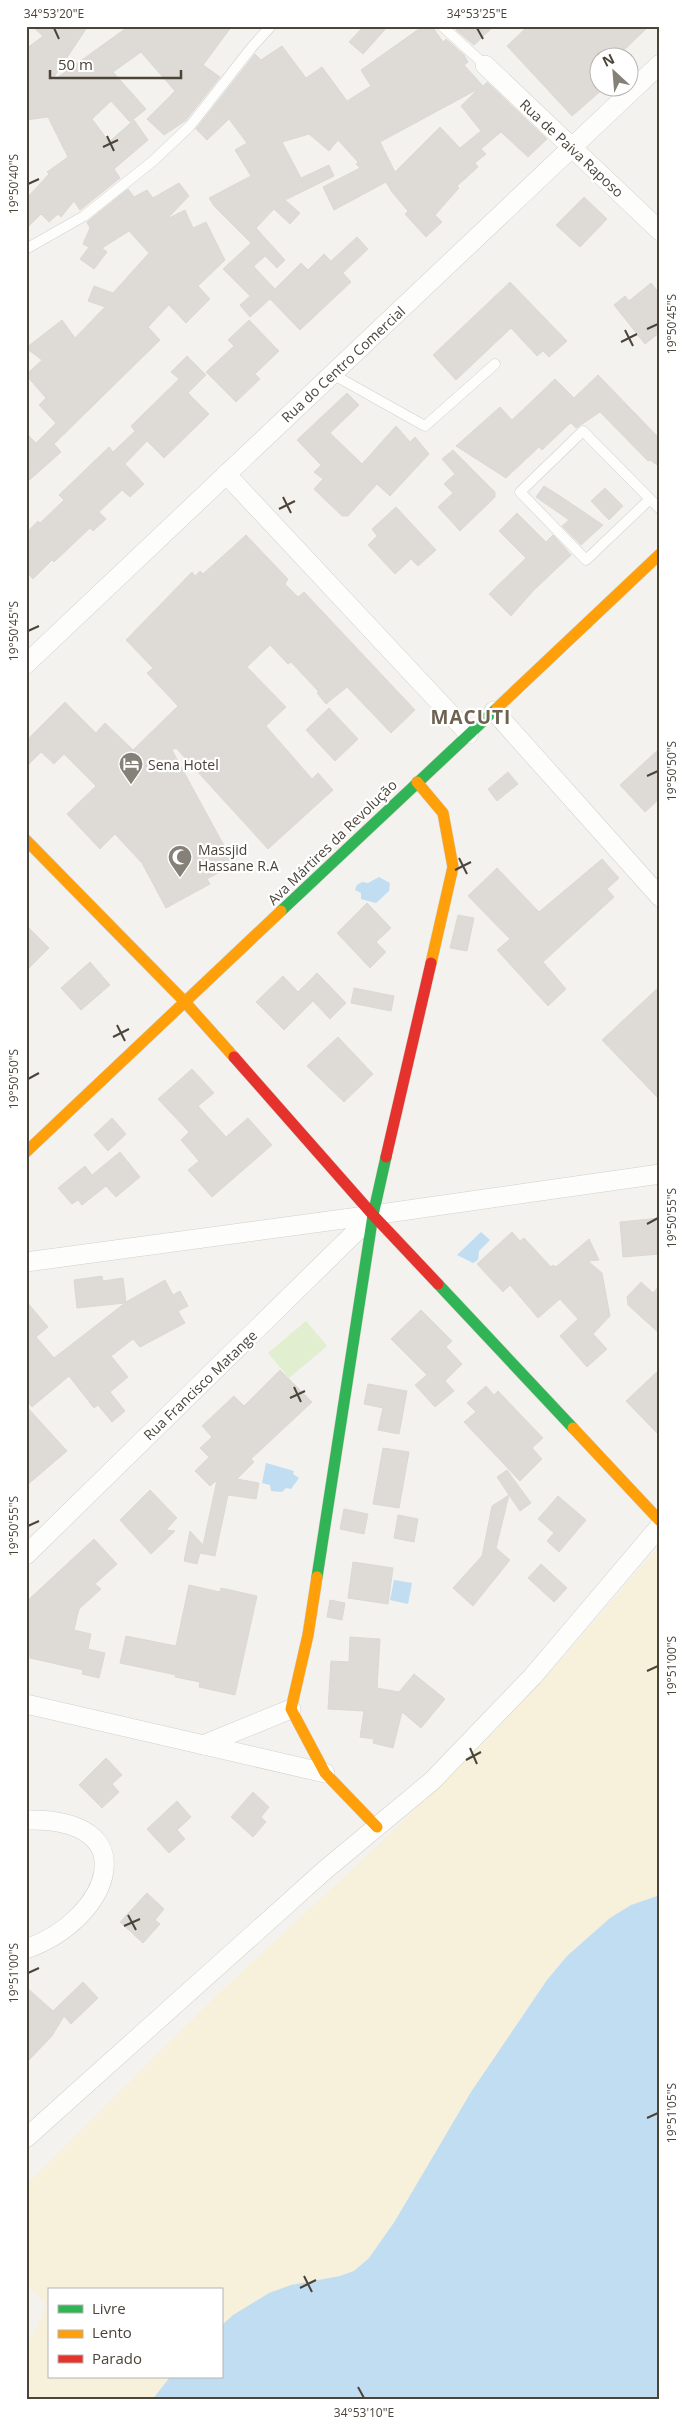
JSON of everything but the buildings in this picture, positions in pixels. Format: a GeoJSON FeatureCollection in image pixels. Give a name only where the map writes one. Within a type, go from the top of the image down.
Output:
{"type":"FeatureCollection","features":[{"type":"Feature","properties":{"kind":"street","name":"Rua do Centro Comercial"},"geometry":{"type":"LineString","coordinates":[[26,664],[660,64]]}},
{"type":"Feature","properties":{"kind":"street","name":"Rua de Paiva Raposo"},"geometry":{"type":"LineString","coordinates":[[485,65],[660,231]]}},
{"type":"Feature","properties":{"kind":"street"},"geometry":{"type":"LineString","coordinates":[[226,474],[469,734]]}},
{"type":"Feature","properties":{"kind":"street","name":"Ava Mártires da Revolução"},"geometry":{"type":"LineString","coordinates":[[26,1152],[660,554]]}},
{"type":"Feature","properties":{"kind":"street"},"geometry":{"type":"LineString","coordinates":[[494,710],[660,897]]}},
{"type":"Feature","properties":{"kind":"street"},"geometry":{"type":"LineString","coordinates":[[377,1827],[325,1773],[292,1709],[308,1636],[373,1216],[452,867],[443,813],[417,782]]}},
{"type":"Feature","properties":{"kind":"street"},"geometry":{"type":"LineString","coordinates":[[26,840],[184,1001],[373,1216],[660,1521]]}},
{"type":"Feature","properties":{"kind":"street"},"geometry":{"type":"LineString","coordinates":[[26,1262],[373,1216],[660,1174]]}},
{"type":"Feature","properties":{"kind":"street","name":"Rua Francisco Matange"},"geometry":{"type":"LineString","coordinates":[[26,1555],[373,1216]]}},
{"type":"Feature","properties":{"kind":"street"},"geometry":{"type":"LineString","coordinates":[[26,2138],[325,1870],[432,1781],[533,1676],[660,1526]]}},
{"type":"Feature","properties":{"kind":"street"},"geometry":{"type":"LineString","coordinates":[[26,1704],[325,1773]]}},
{"type":"Feature","properties":{"kind":"street"},"geometry":{"type":"LineString","coordinates":[[203,1745],[292,1709]]}},
{"type":"Feature","properties":{"kind":"street"},"geometry":{"type":"LineString","coordinates":[[26,1820],[75,1826],[94,1836],[106,1860],[101,1886],[78,1920],[42,1944],[26,1949]]}},
{"type":"Feature","properties":{"kind":"lane"},"geometry":{"type":"LineString","coordinates":[[26,249],[84,216],[154,162],[190,126],[271,26]]}},
{"type":"Feature","properties":{"kind":"lane"},"geometry":{"type":"LineString","coordinates":[[442,26],[485,65]]}},
{"type":"Feature","properties":{"kind":"lane"},"geometry":{"type":"LineString","coordinates":[[332,374],[424,426],[495,364]]}},
{"type":"Feature","properties":{"kind":"lane"},"geometry":{"type":"LineString","coordinates":[[650,498],[586,560],[520,492],[583,431],[650,498],[660,509]]}},
{"type":"Feature","properties":{"kind":"green space"},"geometry":{"type":"Polygon","coordinates":[[[306,1321],[327,1346],[289,1378],[268,1353],[306,1321]]]}},
{"type":"Feature","properties":{"kind":"sand"},"geometry":{"type":"Polygon","coordinates":[[[660,1545],[660,1895],[631,1905],[610,1918],[567,1956],[547,1980],[471,2092],[395,2221],[369,2258],[354,2271],[340,2276],[291,2285],[233,2315],[222,2325],[222,2288],[48,2288],[48,2378],[169,2378],[152,2400],[26,2400],[26,2349],[47,2306],[26,2283],[26,2185],[219,1993],[354,1868],[480,1747],[560,1661],[660,1545]]]}},
{"type":"Feature","properties":{"kind":"water"},"geometry":{"type":"Polygon","coordinates":[[[379,877],[390,883],[389,891],[376,903],[361,899],[361,893],[355,890],[357,885],[362,882],[368,883],[379,877]]]}},
{"type":"Feature","properties":{"kind":"water"},"geometry":{"type":"Polygon","coordinates":[[[481,1232],[490,1240],[479,1251],[478,1260],[473,1263],[457,1255],[481,1232]]]}},
{"type":"Feature","properties":{"kind":"water"},"geometry":{"type":"Polygon","coordinates":[[[266,1463],[294,1471],[293,1474],[299,1478],[291,1489],[286,1488],[282,1492],[271,1491],[270,1485],[262,1483],[266,1463]]]}},
{"type":"Feature","properties":{"kind":"water"},"geometry":{"type":"Polygon","coordinates":[[[394,1580],[412,1583],[408,1604],[390,1600],[394,1580]]]}},
{"type":"Feature","properties":{"kind":"water"},"geometry":{"type":"Polygon","coordinates":[[[660,1895],[660,2400],[152,2400],[169,2378],[222,2378],[222,2325],[233,2315],[269,2293],[291,2285],[340,2276],[354,2271],[369,2258],[395,2221],[471,2092],[547,1980],[567,1956],[610,1918],[631,1905],[660,1895]]]}},
{"type":"Feature","properties":{"kind":"traffic: fast"},"geometry":{"type":"LineString","coordinates":[[281,911],[497,708]]}},
{"type":"Feature","properties":{"kind":"traffic: fast"},"geometry":{"type":"LineString","coordinates":[[317,1577],[373,1215],[386,1157]]}},
{"type":"Feature","properties":{"kind":"traffic: fast"},"geometry":{"type":"LineString","coordinates":[[438,1284],[573,1428]]}},
{"type":"Feature","properties":{"kind":"traffic: slow"},"geometry":{"type":"LineString","coordinates":[[497,708],[660,554]]}},
{"type":"Feature","properties":{"kind":"traffic: slow"},"geometry":{"type":"LineString","coordinates":[[417,782],[443,813],[453,867],[431,963]]}},
{"type":"Feature","properties":{"kind":"traffic: slow"},"geometry":{"type":"LineString","coordinates":[[26,840],[184,1001],[234,1057]]}},
{"type":"Feature","properties":{"kind":"traffic: slow"},"geometry":{"type":"LineString","coordinates":[[26,1152],[281,911]]}},
{"type":"Feature","properties":{"kind":"traffic: slow"},"geometry":{"type":"LineString","coordinates":[[573,1428],[660,1521]]}},
{"type":"Feature","properties":{"kind":"traffic: slow"},"geometry":{"type":"LineString","coordinates":[[317,1577],[308,1635],[291,1709],[325,1773],[377,1827]]}},
{"type":"Feature","properties":{"kind":"traffic: jam"},"geometry":{"type":"LineString","coordinates":[[386,1157],[431,963]]}},
{"type":"Feature","properties":{"kind":"traffic: jam"},"geometry":{"type":"LineString","coordinates":[[234,1057],[373,1215],[438,1284]]}},
{"type":"Feature","properties":{"kind":"place","name":"Sena Hotel"},"geometry":{"type":"Point","coordinates":[131,785]}},
{"type":"Feature","properties":{"kind":"place","name":"Massjid Hassane R.A"},"geometry":{"type":"Point","coordinates":[180,878]}},
{"type":"Feature","properties":{"kind":"district","name":"MACUTI"},"geometry":{"type":"Point","coordinates":[471,717]}}]}
